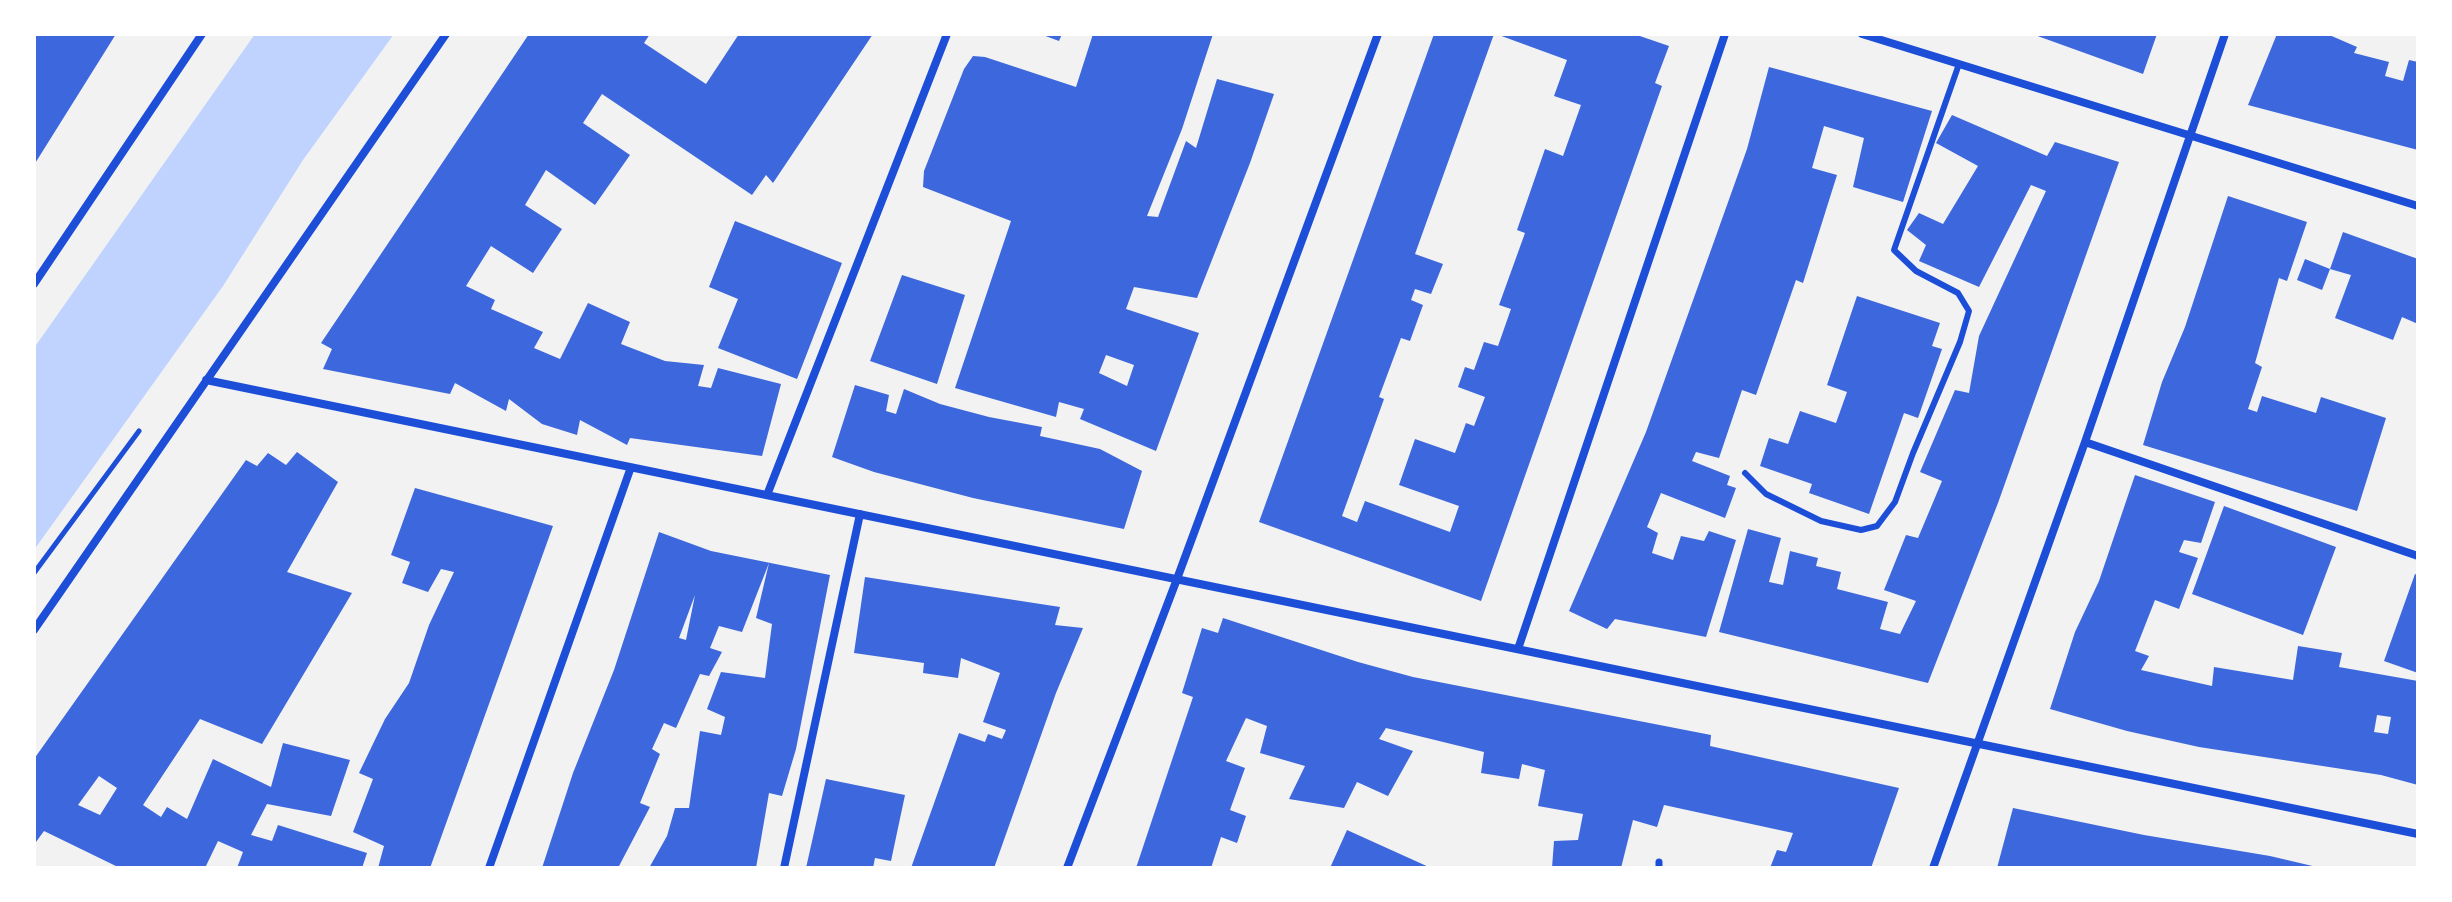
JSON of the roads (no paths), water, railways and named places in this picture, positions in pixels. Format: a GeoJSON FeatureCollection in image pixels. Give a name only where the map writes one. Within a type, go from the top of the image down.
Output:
{"type":"FeatureCollection","features":[{"type":"Feature","properties":{"kind":"street"},"geometry":{"type":"LineString","coordinates":[[34,284],[202,34]]}},
{"type":"Feature","properties":{"kind":"street"},"geometry":{"type":"LineString","coordinates":[[34,630],[446,34]]}},
{"type":"Feature","properties":{"kind":"street"},"geometry":{"type":"LineString","coordinates":[[767,495],[947,34]]}},
{"type":"Feature","properties":{"kind":"street"},"geometry":{"type":"LineString","coordinates":[[1067,868],[1378,34]]}},
{"type":"Feature","properties":{"kind":"street"},"geometry":{"type":"LineString","coordinates":[[1518,649],[1725,34]]}},
{"type":"Feature","properties":{"kind":"street"},"geometry":{"type":"LineString","coordinates":[[1862,34],[2418,206]]}},
{"type":"Feature","properties":{"kind":"street"},"geometry":{"type":"LineString","coordinates":[[1933,868],[2085,442],[2225,34]]}},
{"type":"Feature","properties":{"kind":"street"},"geometry":{"type":"LineString","coordinates":[[206,380],[2418,834]]}},
{"type":"Feature","properties":{"kind":"street"},"geometry":{"type":"LineString","coordinates":[[2085,442],[2418,556]]}},
{"type":"Feature","properties":{"kind":"street"},"geometry":{"type":"LineString","coordinates":[[489,868],[631,467]]}},
{"type":"Feature","properties":{"kind":"street"},"geometry":{"type":"LineString","coordinates":[[784,868],[860,514]]}},
{"type":"Feature","properties":{"kind":"lane"},"geometry":{"type":"LineString","coordinates":[[1745,473],[1766,494],[1821,521],[1861,530],[1877,526],[1895,502],[1960,342],[1969,311],[1958,293],[1916,271],[1894,250],[1959,64]]}},
{"type":"Feature","properties":{"kind":"water"},"geometry":{"type":"Polygon","coordinates":[[[255,34],[394,34],[303,160],[223,286],[34,550],[34,348],[255,34]]]}}]}
